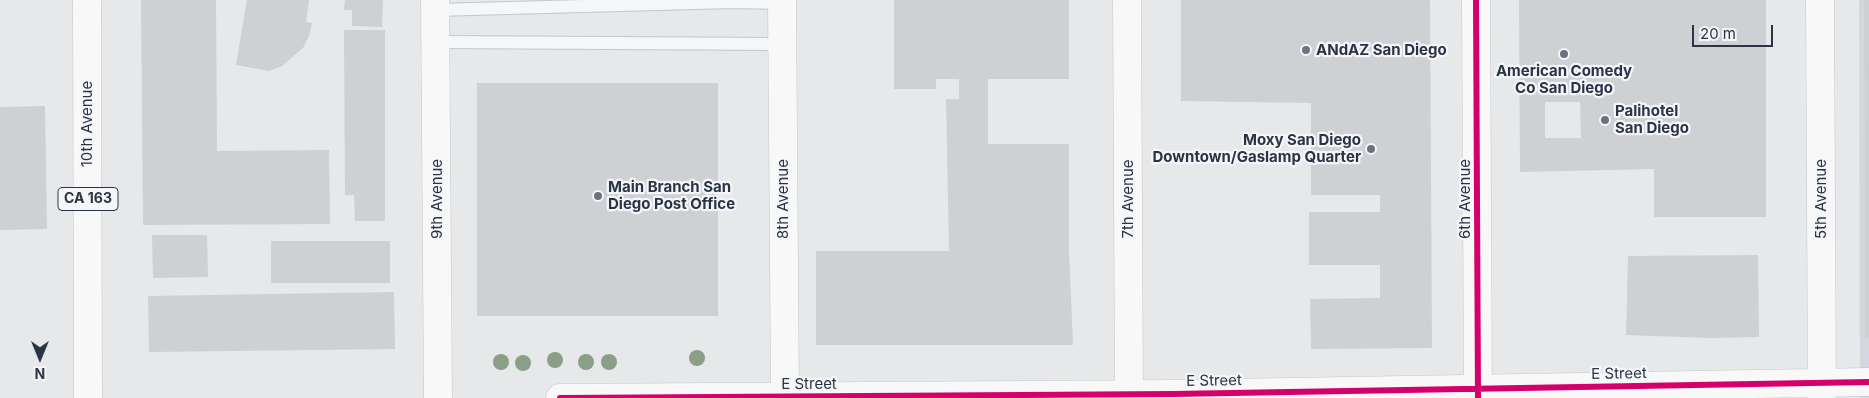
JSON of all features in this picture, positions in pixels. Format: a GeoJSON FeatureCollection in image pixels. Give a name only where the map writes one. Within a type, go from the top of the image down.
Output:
{"type":"FeatureCollection","features":[{"type":"Feature","properties":{"kind":"street","name":"10th Avenue"},"geometry":{"type":"LineString","coordinates":[[87,0],[88,398]]}},
{"type":"Feature","properties":{"kind":"street","name":"7th Avenue"},"geometry":{"type":"LineString","coordinates":[[1127,0],[1129,396]]}},
{"type":"Feature","properties":{"kind":"street","name":"6th Avenue"},"geometry":{"type":"LineString","coordinates":[[1476,0],[1478,393]]}},
{"type":"Feature","properties":{"kind":"street","name":"5th Avenue"},"geometry":{"type":"LineString","coordinates":[[1820,0],[1822,390]]}},
{"type":"Feature","properties":{"kind":"street","name":"8th Avenue"},"geometry":{"type":"LineString","coordinates":[[782,2],[785,397]]}},
{"type":"Feature","properties":{"kind":"street","name":"9th Avenue"},"geometry":{"type":"LineString","coordinates":[[435,5],[438,398]]}},
{"type":"Feature","properties":{"kind":"street","name":"E Street"},"geometry":{"type":"LineString","coordinates":[[560,398],[1129,396],[1822,390],[1869,382]]}},
{"type":"Feature","properties":{"kind":"lane"},"geometry":{"type":"LineString","coordinates":[[435,5],[782,2]]}},
{"type":"Feature","properties":{"kind":"lane"},"geometry":{"type":"LineString","coordinates":[[436,42],[782,44]]}},
{"type":"Feature","properties":{"kind":"shaded area"},"geometry":{"type":"Polygon","coordinates":[[[1859,0],[1869,0],[1869,398],[1860,398],[1859,0]]]}},
{"type":"Feature","properties":{"kind":"building"},"geometry":{"type":"Polygon","coordinates":[[[141,0],[216,0],[217,151],[329,150],[330,224],[143,225],[141,0]]]}},
{"type":"Feature","properties":{"kind":"building"},"geometry":{"type":"Polygon","coordinates":[[[247,0],[309,0],[306,22],[312,23],[309,36],[303,48],[282,66],[269,71],[236,65],[247,0]]]}},
{"type":"Feature","properties":{"kind":"building"},"geometry":{"type":"Polygon","coordinates":[[[345,0],[383,0],[382,27],[352,26],[352,10],[344,10],[345,0]]]}},
{"type":"Feature","properties":{"kind":"building"},"geometry":{"type":"Polygon","coordinates":[[[894,0],[1069,0],[1069,79],[988,79],[988,144],[1069,144],[1069,251],[1073,345],[816,345],[816,251],[949,251],[946,99],[959,99],[959,79],[936,79],[936,89],[894,89],[894,0]]]}},
{"type":"Feature","properties":{"kind":"building"},"geometry":{"type":"Polygon","coordinates":[[[1181,0],[1430,0],[1432,348],[1311,349],[1310,299],[1380,298],[1380,265],[1309,265],[1309,212],[1380,212],[1380,195],[1311,195],[1311,103],[1181,101],[1181,0]]]}},
{"type":"Feature","properties":{"kind":"building"},"geometry":{"type":"Polygon","coordinates":[[[1519,0],[1766,0],[1766,217],[1654,217],[1654,169],[1520,172],[1519,0]],[[1545,102],[1545,138],[1581,138],[1580,102],[1545,102]]]}},
{"type":"Feature","properties":{"kind":"building"},"geometry":{"type":"Polygon","coordinates":[[[1861,0],[1869,0],[1869,338],[1865,338],[1864,2],[1861,0]]]}},
{"type":"Feature","properties":{"kind":"building"},"geometry":{"type":"Polygon","coordinates":[[[344,30],[385,30],[385,221],[355,221],[354,195],[345,195],[344,30]]]}},
{"type":"Feature","properties":{"kind":"building","name":"Main Branch San Diego Post Office"},"geometry":{"type":"Polygon","coordinates":[[[477,83],[718,83],[718,316],[477,316],[477,83]]]}},
{"type":"Feature","properties":{"kind":"building"},"geometry":{"type":"Polygon","coordinates":[[[45,106],[47,229],[0,230],[0,107],[45,106]]]}},
{"type":"Feature","properties":{"kind":"building"},"geometry":{"type":"Polygon","coordinates":[[[152,235],[207,235],[208,277],[153,278],[152,235]]]}},
{"type":"Feature","properties":{"kind":"building"},"geometry":{"type":"Polygon","coordinates":[[[271,241],[390,241],[390,283],[271,283],[271,241]]]}},
{"type":"Feature","properties":{"kind":"building"},"geometry":{"type":"Polygon","coordinates":[[[1758,255],[1759,337],[1711,338],[1626,335],[1628,256],[1758,255]]]}},
{"type":"Feature","properties":{"kind":"building"},"geometry":{"type":"Polygon","coordinates":[[[394,292],[395,349],[149,352],[148,296],[394,292]]]}},
{"type":"Feature","properties":{"kind":"cycle path"},"geometry":{"type":"LineString","coordinates":[[1476,0],[1478,398]]}},
{"type":"Feature","properties":{"kind":"cycle path"},"geometry":{"type":"LineString","coordinates":[[560,398],[1173,394],[1869,382]]}},
{"type":"Feature","properties":{"kind":"place","name":"ANdAZ San Diego"},"geometry":{"type":"Point","coordinates":[1306,50]}},
{"type":"Feature","properties":{"kind":"place","name":"American Comedy Co San Diego"},"geometry":{"type":"Point","coordinates":[1564,54]}},
{"type":"Feature","properties":{"kind":"place","name":"Palihotel San Diego"},"geometry":{"type":"Point","coordinates":[1605,120]}},
{"type":"Feature","properties":{"kind":"place","name":"Moxy San Diego Downtown/Gaslamp Quarter"},"geometry":{"type":"Point","coordinates":[1371,149]}},
{"type":"Feature","properties":{"kind":"place","name":"Main Branch San Diego Post Office"},"geometry":{"type":"Point","coordinates":[598,196]}}]}
